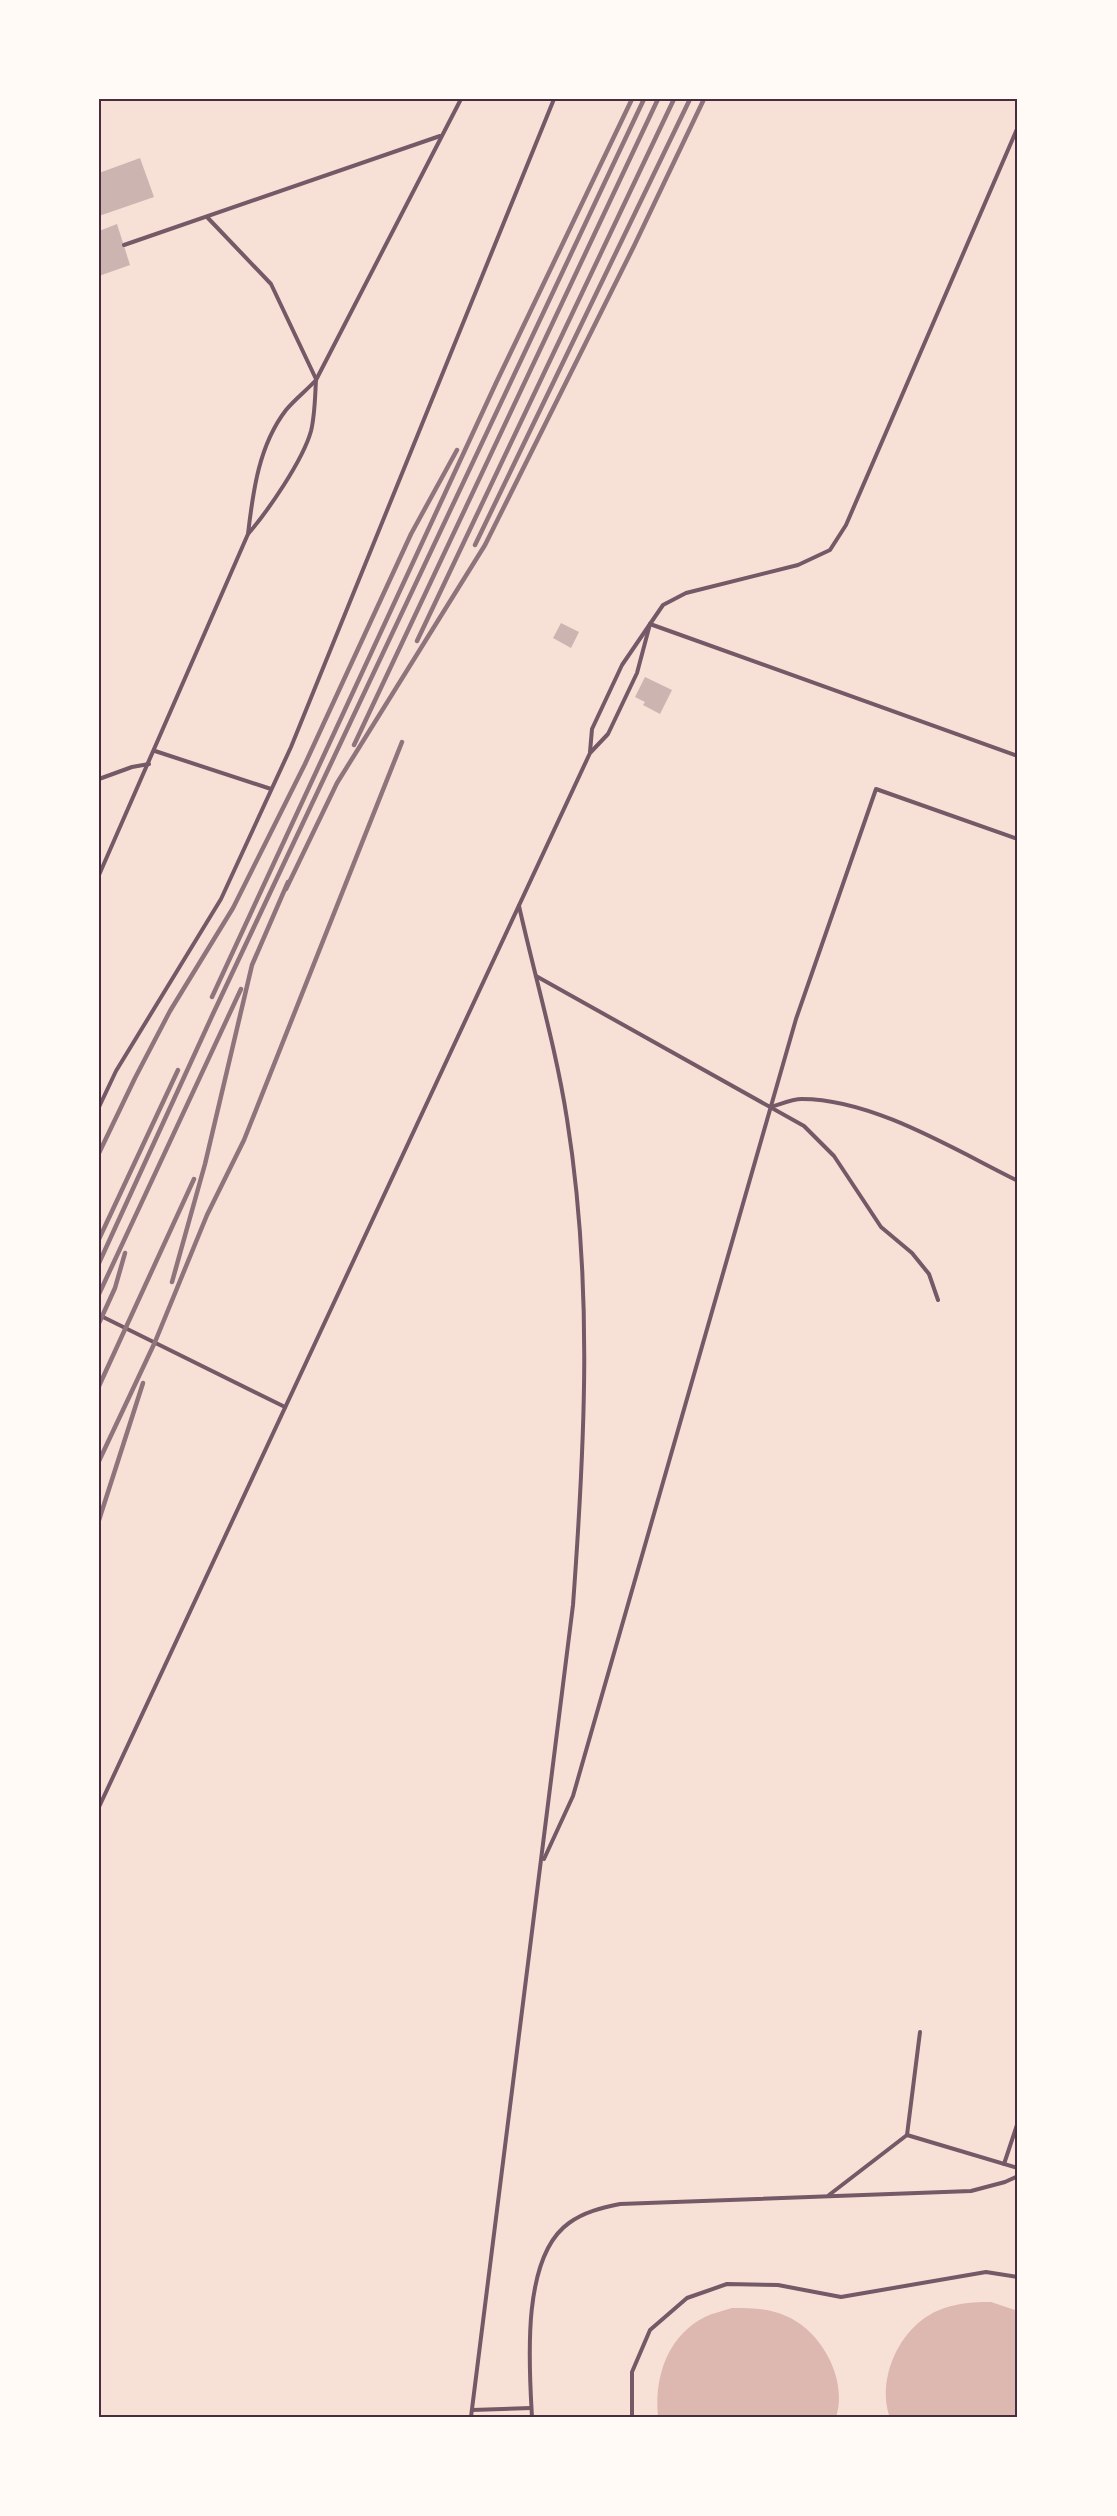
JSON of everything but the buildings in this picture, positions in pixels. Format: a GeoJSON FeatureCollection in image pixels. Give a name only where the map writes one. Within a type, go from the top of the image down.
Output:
{"type":"FeatureCollection","features":[{"type":"Feature","properties":{"kind":"lane"},"geometry":{"type":"LineString","coordinates":[[99,875],[248,534],[254,480],[269,440],[286,410],[316,380],[461,99]]}},
{"type":"Feature","properties":{"kind":"lane"},"geometry":{"type":"LineString","coordinates":[[99,1107],[116,1071],[221,898],[291,747],[554,99]]}},
{"type":"Feature","properties":{"kind":"lane"},"geometry":{"type":"LineString","coordinates":[[590,753],[592,729],[622,665],[663,605],[686,593],[798,565],[830,550],[850,514],[1017,129],[1018,121]]}},
{"type":"Feature","properties":{"kind":"lane"},"geometry":{"type":"LineString","coordinates":[[124,245],[440,136]]}},
{"type":"Feature","properties":{"kind":"lane"},"geometry":{"type":"LineString","coordinates":[[207,217],[271,284],[316,380],[311,431],[302,452],[265,514],[248,534]]}},
{"type":"Feature","properties":{"kind":"lane"},"geometry":{"type":"LineString","coordinates":[[99,1808],[590,753],[608,735],[637,673],[650,624]]}},
{"type":"Feature","properties":{"kind":"lane"},"geometry":{"type":"LineString","coordinates":[[650,624],[1018,756]]}},
{"type":"Feature","properties":{"kind":"lane"},"geometry":{"type":"LineString","coordinates":[[155,751],[271,789]]}},
{"type":"Feature","properties":{"kind":"lane"},"geometry":{"type":"LineString","coordinates":[[99,779],[132,767],[149,764]]}},
{"type":"Feature","properties":{"kind":"lane"},"geometry":{"type":"LineString","coordinates":[[542,1863],[573,1796],[796,1019],[876,789],[1018,839]]}},
{"type":"Feature","properties":{"kind":"lane"},"geometry":{"type":"LineString","coordinates":[[471,2417],[573,1605],[582,1474],[586,1336],[579,1225],[567,1119],[519,906]]}},
{"type":"Feature","properties":{"kind":"lane"},"geometry":{"type":"LineString","coordinates":[[535,975],[804,1126],[834,1156],[881,1227],[912,1253],[929,1274],[938,1300]]}},
{"type":"Feature","properties":{"kind":"lane"},"geometry":{"type":"LineString","coordinates":[[771,1107],[801,1099],[845,1104],[891,1120],[1018,1181]]}},
{"type":"Feature","properties":{"kind":"lane"},"geometry":{"type":"LineString","coordinates":[[99,1315],[285,1407]]}},
{"type":"Feature","properties":{"kind":"lane"},"geometry":{"type":"LineString","coordinates":[[828,2196],[907,2135],[920,2032]]}},
{"type":"Feature","properties":{"kind":"lane"},"geometry":{"type":"LineString","coordinates":[[1004,2164],[1018,2122]]}},
{"type":"Feature","properties":{"kind":"lane"},"geometry":{"type":"LineString","coordinates":[[907,2135],[1018,2168]]}},
{"type":"Feature","properties":{"kind":"lane"},"geometry":{"type":"LineString","coordinates":[[532,2417],[530,2330],[535,2288],[547,2249],[567,2224],[593,2210],[620,2204],[971,2191],[1018,2176]]}},
{"type":"Feature","properties":{"kind":"lane"},"geometry":{"type":"LineString","coordinates":[[632,2417],[632,2372],[650,2330],[687,2298],[727,2284],[778,2285],[841,2297],[986,2272],[1018,2277]]}},
{"type":"Feature","properties":{"kind":"lane"},"geometry":{"type":"LineString","coordinates":[[472,2410],[531,2408]]}},
{"type":"Feature","properties":{"kind":"shaded area"},"geometry":{"type":"Polygon","coordinates":[[[991,2302],[1018,2311],[1018,2417],[890,2417],[886,2402],[889,2371],[894,2356],[912,2329],[944,2308],[991,2302]]]}},
{"type":"Feature","properties":{"kind":"shaded area"},"geometry":{"type":"Polygon","coordinates":[[[732,2308],[773,2311],[799,2323],[811,2333],[829,2358],[835,2373],[839,2403],[836,2417],[658,2417],[657,2402],[661,2373],[672,2347],[692,2325],[708,2316],[732,2308]]]}},
{"type":"Feature","properties":{"kind":"railway"},"geometry":{"type":"LineString","coordinates":[[212,997],[496,383],[632,99]]}},
{"type":"Feature","properties":{"kind":"railway"},"geometry":{"type":"LineString","coordinates":[[99,1263],[212,1016],[644,99]]}},
{"type":"Feature","properties":{"kind":"railway"},"geometry":{"type":"LineString","coordinates":[[354,745],[658,99]]}},
{"type":"Feature","properties":{"kind":"railway"},"geometry":{"type":"LineString","coordinates":[[417,641],[674,99]]}},
{"type":"Feature","properties":{"kind":"railway"},"geometry":{"type":"LineString","coordinates":[[475,545],[690,99]]}},
{"type":"Feature","properties":{"kind":"railway"},"geometry":{"type":"LineString","coordinates":[[286,889],[337,783],[485,545],[634,246],[704,99]]}},
{"type":"Feature","properties":{"kind":"railway"},"geometry":{"type":"LineString","coordinates":[[99,1153],[170,1011],[233,908],[305,764],[411,534],[457,450]]}},
{"type":"Feature","properties":{"kind":"railway"},"geometry":{"type":"LineString","coordinates":[[99,1461],[155,1342],[207,1215],[244,1140],[402,742]]}},
{"type":"Feature","properties":{"kind":"railway"},"geometry":{"type":"LineString","coordinates":[[172,1282],[205,1164],[252,965],[288,882]]}},
{"type":"Feature","properties":{"kind":"railway"},"geometry":{"type":"LineString","coordinates":[[99,1294],[241,989]]}},
{"type":"Feature","properties":{"kind":"railway"},"geometry":{"type":"LineString","coordinates":[[99,1239],[178,1070]]}},
{"type":"Feature","properties":{"kind":"railway"},"geometry":{"type":"LineString","coordinates":[[99,1386],[194,1179]]}},
{"type":"Feature","properties":{"kind":"railway"},"geometry":{"type":"LineString","coordinates":[[99,1323],[115,1288],[125,1253]]}},
{"type":"Feature","properties":{"kind":"railway"},"geometry":{"type":"LineString","coordinates":[[99,1520],[143,1383]]}}]}
